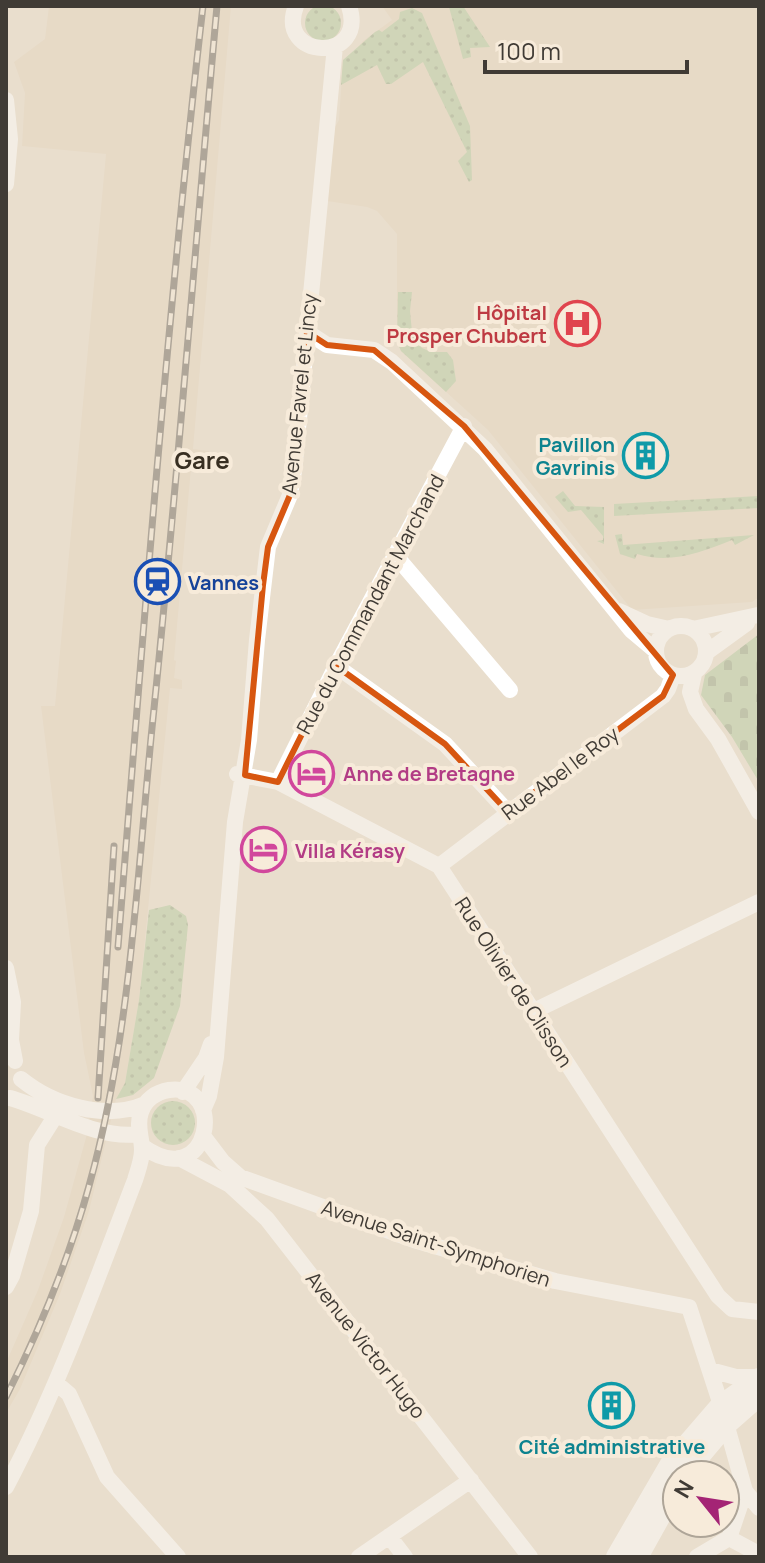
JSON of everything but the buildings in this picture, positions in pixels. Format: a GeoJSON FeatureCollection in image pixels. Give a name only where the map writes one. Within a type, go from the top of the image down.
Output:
{"type":"FeatureCollection","features":[{"type":"Feature","properties":{"kind":"main road"},"geometry":{"type":"LineString","coordinates":[[617,1557],[671,1464],[759,1378]]}},
{"type":"Feature","properties":{"kind":"main road"},"geometry":{"type":"LineString","coordinates":[[694,1459],[724,1415],[759,1395]]}},
{"type":"Feature","properties":{"kind":"main road"},"geometry":{"type":"LineString","coordinates":[[637,1557],[661,1514]]}},
{"type":"Feature","properties":{"kind":"street"},"geometry":{"type":"LineString","coordinates":[[296,6],[293,28],[303,42],[318,49],[335,46],[345,38],[352,15],[349,6]]}},
{"type":"Feature","properties":{"kind":"street","name":"Avenue Favrel et Lincy"},"geometry":{"type":"LineString","coordinates":[[203,1110],[212,1082],[235,822],[268,547],[290,495],[335,46]]}},
{"type":"Feature","properties":{"kind":"street"},"geometry":{"type":"LineString","coordinates":[[6,100],[10,139],[6,184]]}},
{"type":"Feature","properties":{"kind":"street"},"geometry":{"type":"LineString","coordinates":[[307,332],[327,345],[374,350],[392,362],[464,426],[485,449],[631,630],[656,651],[661,666],[673,675],[694,674]]}},
{"type":"Feature","properties":{"kind":"street","name":"Rue du Commandant Marchand"},"geometry":{"type":"LineString","coordinates":[[278,782],[464,426]]}},
{"type":"Feature","properties":{"kind":"street"},"geometry":{"type":"LineString","coordinates":[[395,555],[510,690]]}},
{"type":"Feature","properties":{"kind":"street"},"geometry":{"type":"LineString","coordinates":[[613,608],[647,624],[669,629],[685,626],[693,629],[703,639],[707,652]]}},
{"type":"Feature","properties":{"kind":"street"},"geometry":{"type":"LineString","coordinates":[[693,629],[758,615]]}},
{"type":"Feature","properties":{"kind":"street"},"geometry":{"type":"LineString","coordinates":[[758,615],[707,652],[690,687],[696,709],[718,739],[759,812]]}},
{"type":"Feature","properties":{"kind":"street"},"geometry":{"type":"LineString","coordinates":[[656,651],[660,639],[669,629]]}},
{"type":"Feature","properties":{"kind":"street"},"geometry":{"type":"LineString","coordinates":[[336,666],[445,744],[508,812]]}},
{"type":"Feature","properties":{"kind":"street","name":"Rue Abel le Roy"},"geometry":{"type":"LineString","coordinates":[[439,866],[663,696],[673,675]]}},
{"type":"Feature","properties":{"kind":"street","name":"Rue Olivier de Clisson"},"geometry":{"type":"LineString","coordinates":[[240,775],[278,782],[439,866],[706,1280],[725,1305],[732,1309],[759,1312]]}},
{"type":"Feature","properties":{"kind":"street"},"geometry":{"type":"LineString","coordinates":[[534,1011],[759,902]]}},
{"type":"Feature","properties":{"kind":"street"},"geometry":{"type":"LineString","coordinates":[[6,968],[7,996],[13,1002],[10,1058],[21,1079],[48,1097],[94,1109],[121,1112],[145,1104]]}},
{"type":"Feature","properties":{"kind":"street","name":"Avenue Favrel et Lincy"},"geometry":{"type":"LineString","coordinates":[[183,1092],[206,1058],[216,1023]]}},
{"type":"Feature","properties":{"kind":"street"},"geometry":{"type":"LineString","coordinates":[[8,1099],[15,1093],[21,1079]]}},
{"type":"Feature","properties":{"kind":"street"},"geometry":{"type":"LineString","coordinates":[[6,1487],[56,1383],[135,1180],[141,1140],[139,1117],[145,1104],[166,1091],[183,1092],[198,1101],[207,1126],[204,1137],[194,1151],[179,1158],[161,1156],[141,1140],[8,1099]]}},
{"type":"Feature","properties":{"kind":"street"},"geometry":{"type":"LineString","coordinates":[[6,1287],[31,1211],[37,1145],[56,1115]]}},
{"type":"Feature","properties":{"kind":"street","name":"Avenue Saint-Symphorien"},"geometry":{"type":"LineString","coordinates":[[204,1137],[223,1162],[240,1177],[414,1240],[555,1281],[683,1303],[695,1317],[710,1370]]}},
{"type":"Feature","properties":{"kind":"street"},"geometry":{"type":"LineString","coordinates":[[135,1180],[161,1156]]}},
{"type":"Feature","properties":{"kind":"street","name":"Avenue Victor Hugo"},"geometry":{"type":"LineString","coordinates":[[179,1158],[230,1185],[267,1219],[530,1557]]}},
{"type":"Feature","properties":{"kind":"street"},"geometry":{"type":"LineString","coordinates":[[710,1370],[736,1377],[759,1378]]}},
{"type":"Feature","properties":{"kind":"street"},"geometry":{"type":"LineString","coordinates":[[710,1370],[745,1491],[759,1508]]}},
{"type":"Feature","properties":{"kind":"street"},"geometry":{"type":"LineString","coordinates":[[56,1383],[69,1394],[107,1477],[178,1557]]}},
{"type":"Feature","properties":{"kind":"street"},"geometry":{"type":"LineString","coordinates":[[359,1557],[471,1480]]}},
{"type":"Feature","properties":{"kind":"street"},"geometry":{"type":"LineString","coordinates":[[741,1503],[745,1491]]}},
{"type":"Feature","properties":{"kind":"street"},"geometry":{"type":"LineString","coordinates":[[389,1536],[405,1557]]}},
{"type":"Feature","properties":{"kind":"street"},"geometry":{"type":"LineString","coordinates":[[697,1557],[727,1539]]}},
{"type":"Feature","properties":{"kind":"street"},"geometry":{"type":"LineString","coordinates":[[731,1539],[758,1553]]}},
{"type":"Feature","properties":{"kind":"highlighted area"},"geometry":{"type":"Polygon","coordinates":[[[307,332],[327,345],[374,350],[464,426],[673,675],[663,696],[508,812],[445,744],[336,666],[278,782],[245,775],[268,547],[290,495],[307,332]]]}},
{"type":"Feature","properties":{"kind":"shaded area"},"geometry":{"type":"Polygon","coordinates":[[[49,6],[231,6],[193,449],[209,451],[208,468],[191,468],[174,660],[174,678],[182,680],[182,689],[170,688],[139,1000],[125,1083],[116,1099],[89,1211],[60,1294],[20,1389],[6,1413],[6,1363],[38,1290],[64,1217],[87,1134],[93,1096],[84,1053],[41,706],[55,706],[106,154],[22,146],[25,93],[14,62],[45,39],[49,6]]]}},
{"type":"Feature","properties":{"kind":"shaded area","name":"Hôpital Prosper Chubert"},"geometry":{"type":"Polygon","coordinates":[[[382,6],[759,6],[759,597],[752,602],[632,610],[488,430],[401,351],[397,342],[397,234],[377,211],[327,201],[335,127],[339,120],[343,60],[392,20],[382,6]]]}},
{"type":"Feature","properties":{"kind":"green space"},"geometry":{"type":"Polygon","coordinates":[[[323,5],[336,10],[341,23],[336,36],[323,41],[310,36],[305,23],[310,10],[323,5]]]}},
{"type":"Feature","properties":{"kind":"green space"},"geometry":{"type":"Polygon","coordinates":[[[463,6],[490,47],[470,48],[471,57],[463,59],[449,7],[463,6]]]}},
{"type":"Feature","properties":{"kind":"green space"},"geometry":{"type":"Polygon","coordinates":[[[412,8],[422,13],[470,126],[472,180],[469,182],[458,161],[467,152],[423,62],[391,84],[386,84],[377,65],[341,85],[343,60],[375,32],[382,32],[399,19],[400,12],[412,8]]]}},
{"type":"Feature","properties":{"kind":"green space"},"geometry":{"type":"Polygon","coordinates":[[[398,292],[412,292],[412,332],[417,342],[431,352],[447,352],[453,360],[456,381],[446,392],[401,351],[397,342],[398,292]]]}},
{"type":"Feature","properties":{"kind":"green space"},"geometry":{"type":"Polygon","coordinates":[[[563,491],[575,506],[604,507],[604,544],[597,541],[603,540],[603,536],[581,510],[568,512],[555,497],[563,491]]]}},
{"type":"Feature","properties":{"kind":"green space"},"geometry":{"type":"Polygon","coordinates":[[[759,496],[759,508],[614,516],[614,504],[759,496]]]}},
{"type":"Feature","properties":{"kind":"green space"},"geometry":{"type":"Polygon","coordinates":[[[622,534],[623,545],[754,535],[735,545],[732,540],[685,556],[661,558],[637,554],[635,559],[620,554],[615,535],[622,534]]]}},
{"type":"Feature","properties":{"kind":"green space"},"geometry":{"type":"Polygon","coordinates":[[[759,634],[759,782],[732,737],[701,695],[705,675],[759,634]]]}},
{"type":"Feature","properties":{"kind":"green space"},"geometry":{"type":"Polygon","coordinates":[[[170,905],[186,916],[188,925],[180,1006],[154,1078],[133,1095],[116,1099],[125,1083],[139,1000],[149,910],[170,905]]]}},
{"type":"Feature","properties":{"kind":"green space"},"geometry":{"type":"Polygon","coordinates":[[[173,1101],[189,1107],[195,1123],[189,1139],[173,1145],[157,1139],[151,1123],[157,1107],[173,1101]]]}},
{"type":"Feature","properties":{"kind":"railway"},"geometry":{"type":"LineString","coordinates":[[118,947],[167,358],[203,6]]}},
{"type":"Feature","properties":{"kind":"railway"},"geometry":{"type":"LineString","coordinates":[[6,1397],[53,1293],[81,1213],[103,1130],[123,1016],[170,548],[217,6]]}},
{"type":"Feature","properties":{"kind":"railway"},"geometry":{"type":"LineString","coordinates":[[98,1098],[114,846]]}},
{"type":"Feature","properties":{"kind":"place","name":"Hôpital Prosper Chubert"},"geometry":{"type":"Point","coordinates":[578,323]}},
{"type":"Feature","properties":{"kind":"place","name":"Pavillon Gavrinis"},"geometry":{"type":"Point","coordinates":[646,455]}},
{"type":"Feature","properties":{"kind":"place","name":"Vannes"},"geometry":{"type":"Point","coordinates":[157,582]}},
{"type":"Feature","properties":{"kind":"place","name":"Anne de Bretagne"},"geometry":{"type":"Point","coordinates":[312,773]}},
{"type":"Feature","properties":{"kind":"place","name":"Villa Kérasy"},"geometry":{"type":"Point","coordinates":[264,850]}},
{"type":"Feature","properties":{"kind":"place","name":"Cité administrative"},"geometry":{"type":"Point","coordinates":[612,1406]}},
{"type":"Feature","properties":{"kind":"district","name":"Gare"},"geometry":{"type":"Point","coordinates":[202,459]}}]}
